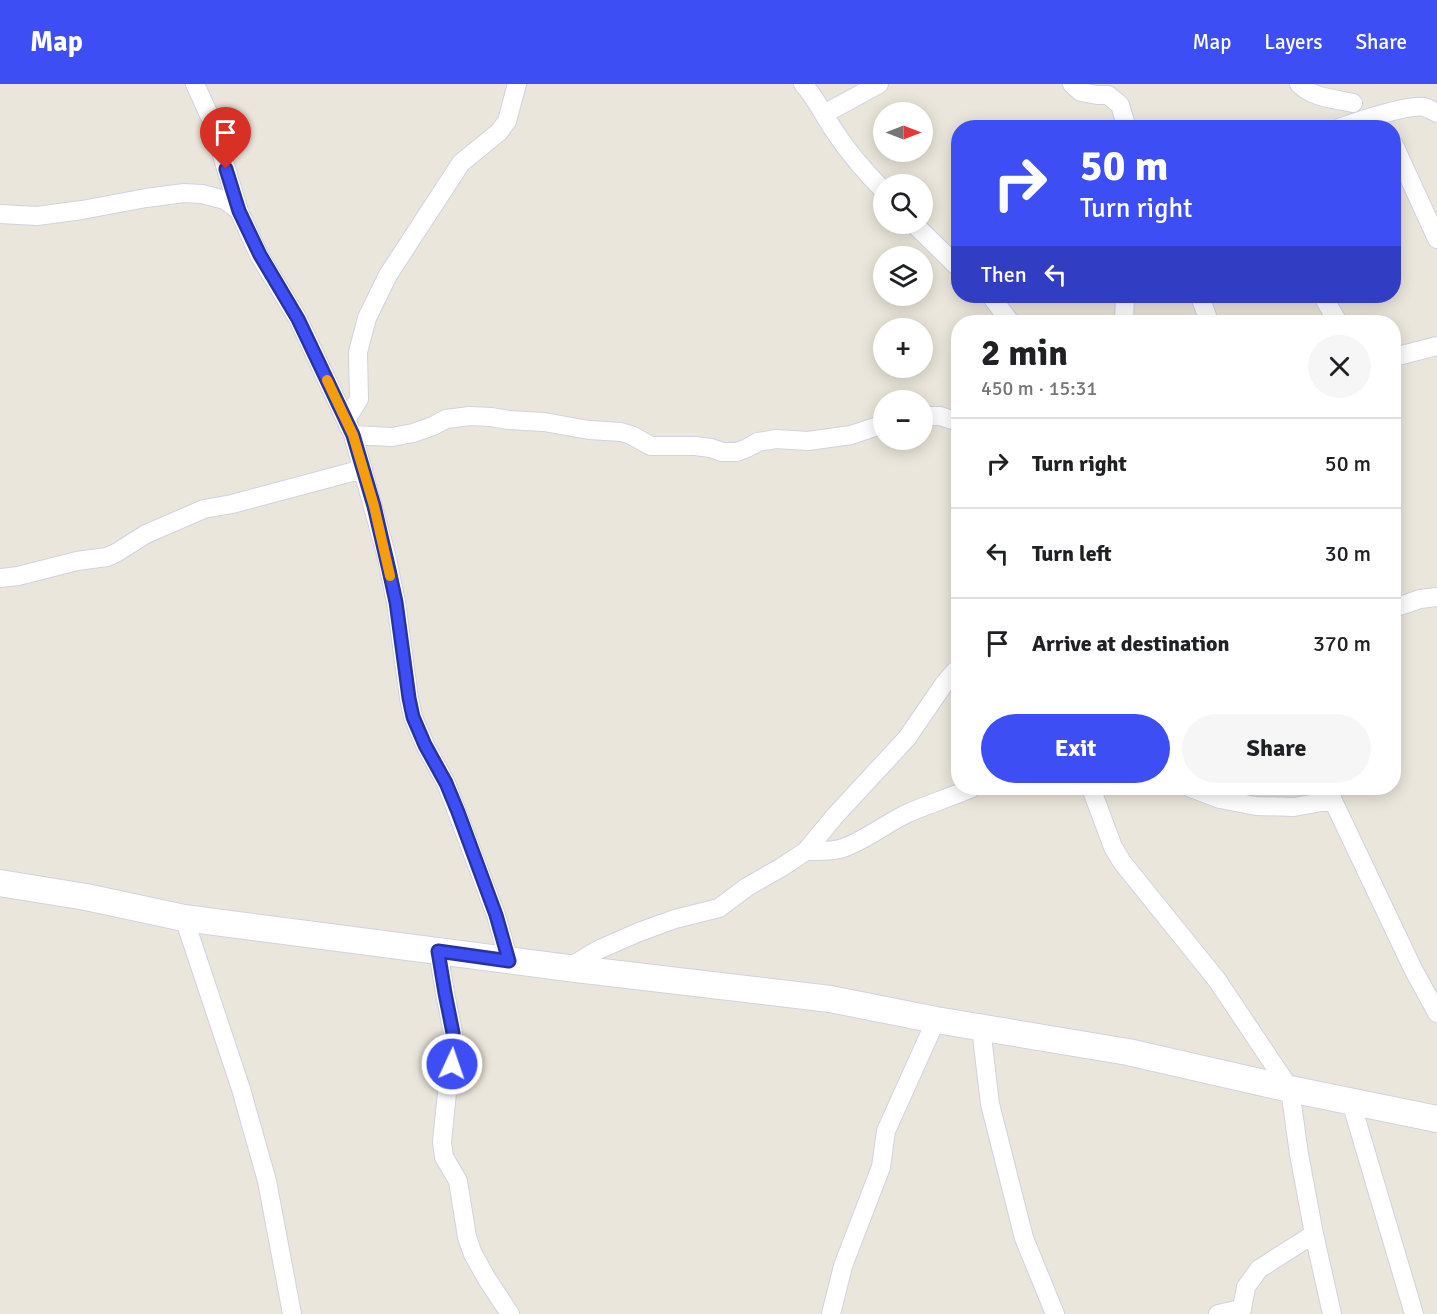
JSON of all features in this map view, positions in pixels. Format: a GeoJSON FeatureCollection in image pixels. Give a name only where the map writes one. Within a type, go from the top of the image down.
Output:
{"type":"FeatureCollection","features":[{"type":"Feature","properties":{"kind":"street"},"geometry":{"type":"LineString","coordinates":[[195,84],[211,119],[239,211],[260,255],[298,319],[350,427],[386,554],[396,602],[413,717],[458,812],[496,915],[509,961]]}},
{"type":"Feature","properties":{"kind":"street"},"geometry":{"type":"LineString","coordinates":[[350,427],[359,399],[358,352],[367,318],[388,275],[462,163],[499,132],[507,121],[517,84]]}},
{"type":"Feature","properties":{"kind":"street"},"geometry":{"type":"LineString","coordinates":[[803,84],[810,91],[835,133],[873,180]]}},
{"type":"Feature","properties":{"kind":"street"},"geometry":{"type":"LineString","coordinates":[[824,114],[879,84]]}},
{"type":"Feature","properties":{"kind":"street"},"geometry":{"type":"LineString","coordinates":[[1072,84],[1081,92],[1108,95],[1120,105],[1125,120]]}},
{"type":"Feature","properties":{"kind":"street"},"geometry":{"type":"LineString","coordinates":[[1299,84],[1305,90],[1316,94],[1353,103]]}},
{"type":"Feature","properties":{"kind":"street"},"geometry":{"type":"LineString","coordinates":[[1341,84],[1353,103],[1368,120]]}},
{"type":"Feature","properties":{"kind":"street"},"geometry":{"type":"LineString","coordinates":[[1378,120],[1406,109],[1432,106]]}},
{"type":"Feature","properties":{"kind":"street"},"geometry":{"type":"LineString","coordinates":[[1401,160],[1437,239]]}},
{"type":"Feature","properties":{"kind":"street"},"geometry":{"type":"LineString","coordinates":[[0,214],[37,216],[184,193],[202,194],[225,200],[239,211]]}},
{"type":"Feature","properties":{"kind":"street"},"geometry":{"type":"LineString","coordinates":[[924,234],[951,260]]}},
{"type":"Feature","properties":{"kind":"street"},"geometry":{"type":"LineString","coordinates":[[1401,355],[1437,346]]}},
{"type":"Feature","properties":{"kind":"street"},"geometry":{"type":"LineString","coordinates":[[933,416],[951,420]]}},
{"type":"Feature","properties":{"kind":"street"},"geometry":{"type":"LineString","coordinates":[[350,427],[392,437],[413,433],[446,419],[481,417],[621,432],[651,446],[695,446],[722,452],[737,452],[758,442],[776,439],[808,441],[851,435],[873,428]]}},
{"type":"Feature","properties":{"kind":"street"},"geometry":{"type":"LineString","coordinates":[[0,578],[107,556],[116,553],[146,534],[204,509],[232,504],[363,469]]}},
{"type":"Feature","properties":{"kind":"street"},"geometry":{"type":"LineString","coordinates":[[1401,606],[1420,599],[1437,597]]}},
{"type":"Feature","properties":{"kind":"street"},"geometry":{"type":"LineString","coordinates":[[568,969],[598,950],[639,932],[675,919],[719,908],[747,887],[806,851],[907,738],[951,676]]}},
{"type":"Feature","properties":{"kind":"street"},"geometry":{"type":"LineString","coordinates":[[806,851],[842,848],[909,813],[954,795]]}},
{"type":"Feature","properties":{"kind":"street"},"geometry":{"type":"LineString","coordinates":[[1094,795],[1113,847],[1122,862],[1217,980],[1290,1089],[1299,1154],[1332,1314]]}},
{"type":"Feature","properties":{"kind":"street"},"geometry":{"type":"LineString","coordinates":[[1209,795],[1256,806],[1294,807],[1327,795]]}},
{"type":"Feature","properties":{"kind":"street"},"geometry":{"type":"LineString","coordinates":[[1330,795],[1413,969],[1437,1013]]}},
{"type":"Feature","properties":{"kind":"street"},"geometry":{"type":"LineString","coordinates":[[0,883],[86,897],[184,918],[568,969],[830,999],[936,1020],[1128,1052],[1290,1089],[1437,1119]]}},
{"type":"Feature","properties":{"kind":"street"},"geometry":{"type":"LineString","coordinates":[[184,918],[241,1089],[267,1181],[292,1314]]}},
{"type":"Feature","properties":{"kind":"street"},"geometry":{"type":"LineString","coordinates":[[438,951],[453,1033],[452,1064],[442,1142],[444,1157],[458,1182],[467,1236],[473,1254],[510,1314]]}},
{"type":"Feature","properties":{"kind":"street"},"geometry":{"type":"LineString","coordinates":[[831,1314],[843,1266],[880,1167],[886,1131],[936,1020]]}},
{"type":"Feature","properties":{"kind":"street"},"geometry":{"type":"LineString","coordinates":[[981,1028],[990,1104],[1024,1239],[1055,1314]]}},
{"type":"Feature","properties":{"kind":"street"},"geometry":{"type":"LineString","coordinates":[[1351,1101],[1414,1314]]}},
{"type":"Feature","properties":{"kind":"street"},"geometry":{"type":"LineString","coordinates":[[1218,1314],[1241,1312],[1246,1287],[1258,1269],[1314,1234]]}},
{"type":"Feature","properties":{"kind":"slow traffic"},"geometry":{"type":"LineString","coordinates":[[327,380],[353,435],[374,506],[390,576]]}},
{"type":"Feature","properties":{"kind":"route"},"geometry":{"type":"LineString","coordinates":[[226,169],[239,211],[260,255],[298,319],[353,435],[374,506],[396,602],[413,717],[458,812],[496,915],[509,961],[438,951],[453,1033],[452,1064]]}}]}
